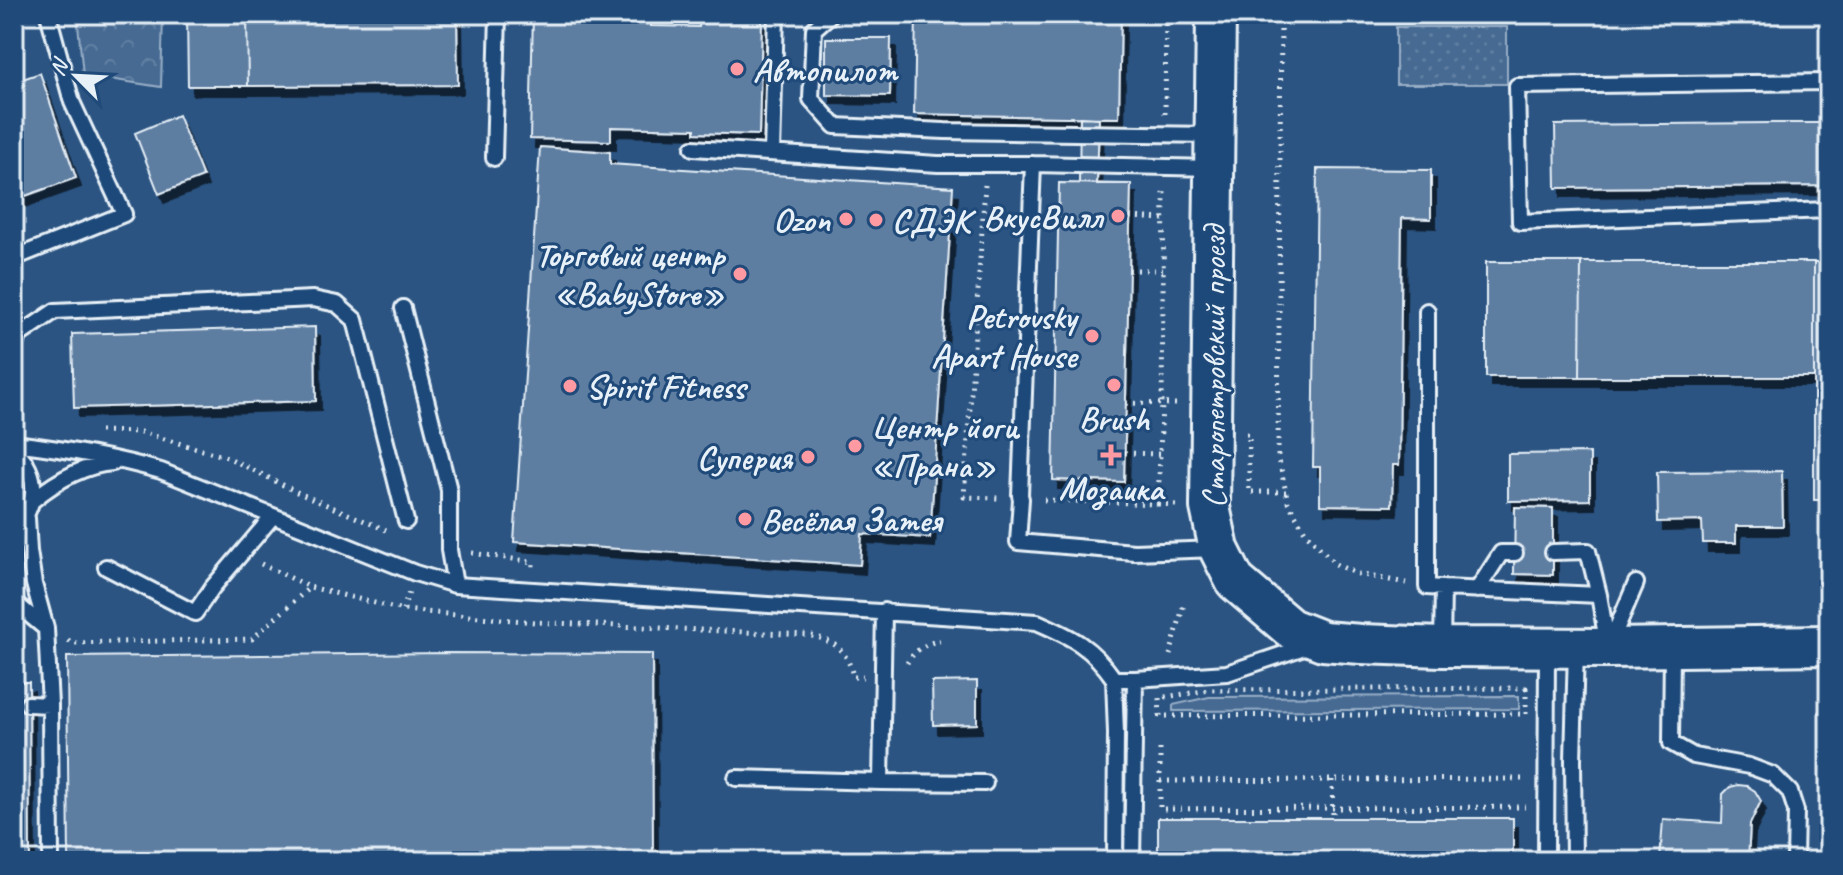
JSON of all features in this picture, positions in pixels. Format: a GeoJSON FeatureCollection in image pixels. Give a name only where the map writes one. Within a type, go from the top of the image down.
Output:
{"type":"FeatureCollection","features":[{"type":"Feature","properties":{"kind":"street","name":"Старопетровский проезд"},"geometry":{"type":"LineString","coordinates":[[1216,14],[1210,507],[1219,549],[1235,581],[1290,628],[1323,641],[1442,647],[1829,645]]}},
{"type":"Feature","properties":{"kind":"lane"},"geometry":{"type":"LineString","coordinates":[[14,258],[124,214],[72,102],[48,14]]}},
{"type":"Feature","properties":{"kind":"lane"},"geometry":{"type":"LineString","coordinates":[[494,158],[498,14]]}},
{"type":"Feature","properties":{"kind":"lane"},"geometry":{"type":"LineString","coordinates":[[772,153],[776,14]]}},
{"type":"Feature","properties":{"kind":"lane"},"geometry":{"type":"LineString","coordinates":[[831,14],[814,29],[811,99],[835,126],[1165,134],[1214,152]]}},
{"type":"Feature","properties":{"kind":"lane"},"geometry":{"type":"LineString","coordinates":[[1829,82],[1517,86],[1520,222],[1829,210]]}},
{"type":"Feature","properties":{"kind":"lane"},"geometry":{"type":"LineString","coordinates":[[693,148],[938,164],[1165,167],[1214,152]]}},
{"type":"Feature","properties":{"kind":"lane"},"geometry":{"type":"LineString","coordinates":[[1033,164],[1018,542],[1134,552],[1219,549]]}},
{"type":"Feature","properties":{"kind":"lane"},"geometry":{"type":"LineString","coordinates":[[14,344],[21,334],[55,311],[313,299],[337,304],[355,320],[406,521]]}},
{"type":"Feature","properties":{"kind":"lane"},"geometry":{"type":"LineString","coordinates":[[403,308],[449,490],[449,550],[455,585]]}},
{"type":"Feature","properties":{"kind":"lane"},"geometry":{"type":"LineString","coordinates":[[1427,311],[1427,587],[1599,595]]}},
{"type":"Feature","properties":{"kind":"lane"},"geometry":{"type":"LineString","coordinates":[[14,445],[67,450],[161,471],[415,573],[455,585],[1037,622],[1083,644],[1101,660],[1114,679],[1115,861]]}},
{"type":"Feature","properties":{"kind":"lane"},"geometry":{"type":"LineString","coordinates":[[14,445],[33,477],[33,500],[27,518],[14,535]]}},
{"type":"Feature","properties":{"kind":"lane"},"geometry":{"type":"LineString","coordinates":[[33,500],[73,475],[102,464],[129,462]]}},
{"type":"Feature","properties":{"kind":"lane"},"geometry":{"type":"LineString","coordinates":[[106,567],[195,613],[212,588],[273,516]]}},
{"type":"Feature","properties":{"kind":"lane"},"geometry":{"type":"LineString","coordinates":[[27,518],[34,584],[46,628],[51,861]]}},
{"type":"Feature","properties":{"kind":"lane"},"geometry":{"type":"LineString","coordinates":[[1546,861],[1577,647],[1599,595],[1588,551],[1553,552]]}},
{"type":"Feature","properties":{"kind":"lane"},"geometry":{"type":"LineString","coordinates":[[1477,590],[1501,553],[1515,553]]}},
{"type":"Feature","properties":{"kind":"lane"},"geometry":{"type":"LineString","coordinates":[[1574,861],[1573,760],[1577,647],[1636,583]]}},
{"type":"Feature","properties":{"kind":"lane"},"geometry":{"type":"LineString","coordinates":[[1442,647],[1443,588]]}},
{"type":"Feature","properties":{"kind":"lane"},"geometry":{"type":"LineString","coordinates":[[14,602],[46,628]]}},
{"type":"Feature","properties":{"kind":"lane"},"geometry":{"type":"LineString","coordinates":[[881,782],[884,611]]}},
{"type":"Feature","properties":{"kind":"lane"},"geometry":{"type":"LineString","coordinates":[[1114,679],[1227,673],[1323,641]]}},
{"type":"Feature","properties":{"kind":"lane"},"geometry":{"type":"LineString","coordinates":[[1672,647],[1671,743],[1694,756],[1749,766],[1773,775],[1790,792],[1796,811],[1795,861]]}},
{"type":"Feature","properties":{"kind":"lane"},"geometry":{"type":"LineString","coordinates":[[1132,861],[1135,679]]}},
{"type":"Feature","properties":{"kind":"lane"},"geometry":{"type":"LineString","coordinates":[[28,704],[50,705]]}},
{"type":"Feature","properties":{"kind":"lane"},"geometry":{"type":"LineString","coordinates":[[736,778],[985,783]]}},
{"type":"Feature","properties":{"kind":"path"},"geometry":{"type":"LineString","coordinates":[[1165,134],[1166,14]]}},
{"type":"Feature","properties":{"kind":"path"},"geometry":{"type":"LineString","coordinates":[[1281,14],[1278,455],[1288,502],[1306,533],[1335,564],[1358,574],[1427,587]]}},
{"type":"Feature","properties":{"kind":"path"},"geometry":{"type":"LineString","coordinates":[[986,164],[964,497],[1158,504],[1165,167]]}},
{"type":"Feature","properties":{"kind":"path"},"geometry":{"type":"LineString","coordinates":[[1130,217],[1164,219]]}},
{"type":"Feature","properties":{"kind":"path"},"geometry":{"type":"LineString","coordinates":[[1129,270],[1164,270]]}},
{"type":"Feature","properties":{"kind":"path"},"geometry":{"type":"LineString","coordinates":[[14,378],[23,367]]}},
{"type":"Feature","properties":{"kind":"path"},"geometry":{"type":"LineString","coordinates":[[1126,403],[1189,404]]}},
{"type":"Feature","properties":{"kind":"path"},"geometry":{"type":"LineString","coordinates":[[14,410],[19,418],[30,424]]}},
{"type":"Feature","properties":{"kind":"path"},"geometry":{"type":"LineString","coordinates":[[97,431],[140,432],[227,457],[301,494],[397,534]]}},
{"type":"Feature","properties":{"kind":"path"},"geometry":{"type":"LineString","coordinates":[[1237,434],[1249,434],[1249,492],[1286,492]]}},
{"type":"Feature","properties":{"kind":"path"},"geometry":{"type":"LineString","coordinates":[[1125,453],[1160,454]]}},
{"type":"Feature","properties":{"kind":"path"},"geometry":{"type":"LineString","coordinates":[[449,550],[533,562],[534,622]]}},
{"type":"Feature","properties":{"kind":"path"},"geometry":{"type":"LineString","coordinates":[[241,554],[310,587],[403,610],[534,622],[824,637],[840,649],[850,662],[853,677],[900,678],[912,655],[931,642],[945,640]]}},
{"type":"Feature","properties":{"kind":"path"},"geometry":{"type":"LineString","coordinates":[[69,630],[73,643],[252,639],[310,587]]}},
{"type":"Feature","properties":{"kind":"path"},"geometry":{"type":"LineString","coordinates":[[1526,714],[1160,716],[1159,698],[1210,690],[1526,688],[1526,714],[1526,726]]}},
{"type":"Feature","properties":{"kind":"path"},"geometry":{"type":"LineString","coordinates":[[1160,748],[1160,809],[1526,807],[1526,770]]}},
{"type":"Feature","properties":{"kind":"path"},"geometry":{"type":"LineString","coordinates":[[1160,781],[1526,779]]}},
{"type":"Feature","properties":{"kind":"path"},"geometry":{"type":"LineString","coordinates":[[1332,780],[1333,818]]}},
{"type":"Feature","properties":{"kind":"green space"},"geometry":{"type":"Polygon","coordinates":[[[77,14],[163,14],[161,87],[83,75],[77,14]]]}},
{"type":"Feature","properties":{"kind":"green space"},"geometry":{"type":"Polygon","coordinates":[[[1396,27],[1507,27],[1507,84],[1396,84],[1396,27]]]}},
{"type":"Feature","properties":{"kind":"green space"},"geometry":{"type":"Polygon","coordinates":[[[1519,696],[1519,709],[1173,711],[1173,705],[1209,697],[1519,696]]]}},
{"type":"Feature","properties":{"kind":"building"},"geometry":{"type":"Polygon","coordinates":[[[187,14],[247,14],[248,86],[188,86],[187,14]]]}},
{"type":"Feature","properties":{"kind":"building"},"geometry":{"type":"Polygon","coordinates":[[[247,14],[457,14],[458,85],[248,86],[247,14]]]}},
{"type":"Feature","properties":{"kind":"building"},"geometry":{"type":"Polygon","coordinates":[[[533,14],[652,14],[651,26],[699,27],[700,18],[762,19],[759,135],[695,133],[695,129],[611,127],[611,141],[530,139],[533,14]]]}},
{"type":"Feature","properties":{"kind":"building"},"geometry":{"type":"Polygon","coordinates":[[[916,14],[1121,14],[1119,118],[914,114],[916,14]]]}},
{"type":"Feature","properties":{"kind":"building"},"geometry":{"type":"Polygon","coordinates":[[[826,38],[891,38],[890,96],[826,95],[826,38]]]}},
{"type":"Feature","properties":{"kind":"building"},"geometry":{"type":"Polygon","coordinates":[[[40,73],[76,178],[14,200],[14,82],[40,73]]]}},
{"type":"Feature","properties":{"kind":"building"},"geometry":{"type":"Polygon","coordinates":[[[178,115],[203,177],[159,194],[135,133],[178,115]]]}},
{"type":"Feature","properties":{"kind":"building"},"geometry":{"type":"Polygon","coordinates":[[[1080,117],[1099,118],[1097,184],[1079,183],[1080,117]]]}},
{"type":"Feature","properties":{"kind":"building"},"geometry":{"type":"Polygon","coordinates":[[[1829,123],[1829,186],[1556,188],[1555,125],[1829,123]]]}},
{"type":"Feature","properties":{"kind":"building","name":"Торговый центр «BabyStore»"},"geometry":{"type":"Polygon","coordinates":[[[540,147],[610,152],[610,164],[953,187],[930,538],[862,534],[860,565],[514,542],[540,147]]]}},
{"type":"Feature","properties":{"kind":"building"},"geometry":{"type":"Polygon","coordinates":[[[1317,169],[1431,170],[1431,219],[1402,218],[1399,465],[1393,465],[1392,506],[1320,505],[1320,467],[1313,467],[1317,169]]]}},
{"type":"Feature","properties":{"kind":"building","name":"Petrovsky Apart House"},"geometry":{"type":"Polygon","coordinates":[[[1059,183],[1131,184],[1124,482],[1053,480],[1059,183]]]}},
{"type":"Feature","properties":{"kind":"building"},"geometry":{"type":"Polygon","coordinates":[[[1486,262],[1581,262],[1580,377],[1486,377],[1486,262]]]}},
{"type":"Feature","properties":{"kind":"building"},"geometry":{"type":"Polygon","coordinates":[[[1486,262],[1829,262],[1829,500],[1814,500],[1814,377],[1486,377],[1486,262]]]}},
{"type":"Feature","properties":{"kind":"building"},"geometry":{"type":"Polygon","coordinates":[[[1814,262],[1829,262],[1829,500],[1814,500],[1814,262]]]}},
{"type":"Feature","properties":{"kind":"building"},"geometry":{"type":"Polygon","coordinates":[[[315,327],[316,401],[74,408],[72,334],[315,327]]]}},
{"type":"Feature","properties":{"kind":"building"},"geometry":{"type":"Polygon","coordinates":[[[1590,453],[1590,500],[1508,501],[1508,454],[1590,453]]]}},
{"type":"Feature","properties":{"kind":"building"},"geometry":{"type":"Polygon","coordinates":[[[1782,471],[1783,526],[1736,526],[1736,543],[1703,543],[1702,521],[1658,522],[1657,472],[1782,471]]]}},
{"type":"Feature","properties":{"kind":"building"},"geometry":{"type":"Polygon","coordinates":[[[1515,507],[1553,508],[1553,575],[1514,574],[1515,507]]]}},
{"type":"Feature","properties":{"kind":"building"},"geometry":{"type":"Polygon","coordinates":[[[652,654],[653,854],[1070,857],[1071,861],[69,861],[67,657],[652,654]]]}},
{"type":"Feature","properties":{"kind":"building"},"geometry":{"type":"Polygon","coordinates":[[[977,681],[977,724],[933,725],[932,682],[977,681]]]}},
{"type":"Feature","properties":{"kind":"building"},"geometry":{"type":"Polygon","coordinates":[[[14,682],[29,682],[30,861],[14,861],[14,682]]]}},
{"type":"Feature","properties":{"kind":"building"},"geometry":{"type":"Polygon","coordinates":[[[1738,785],[1755,791],[1761,801],[1750,824],[1748,861],[1660,861],[1663,819],[1722,823],[1723,794],[1730,787],[1738,785]]]}},
{"type":"Feature","properties":{"kind":"building"},"geometry":{"type":"Polygon","coordinates":[[[1158,818],[1513,818],[1513,861],[1158,861],[1158,818]]]}},
{"type":"Feature","properties":{"kind":"place","name":"Автопилот"},"geometry":{"type":"Point","coordinates":[737,69]}},
{"type":"Feature","properties":{"kind":"place","name":"ВкусВилл"},"geometry":{"type":"Point","coordinates":[1118,216]}},
{"type":"Feature","properties":{"kind":"place","name":"Ozon"},"geometry":{"type":"Point","coordinates":[846,219]}},
{"type":"Feature","properties":{"kind":"place","name":"СДЭК"},"geometry":{"type":"Point","coordinates":[876,220]}},
{"type":"Feature","properties":{"kind":"place","name":"Торговый центр «BabyStore»"},"geometry":{"type":"Point","coordinates":[740,274]}},
{"type":"Feature","properties":{"kind":"place","name":"Petrovsky Apart House"},"geometry":{"type":"Point","coordinates":[1092,336]}},
{"type":"Feature","properties":{"kind":"place","name":"Brush"},"geometry":{"type":"Point","coordinates":[1114,385]}},
{"type":"Feature","properties":{"kind":"place","name":"Spirit Fitness"},"geometry":{"type":"Point","coordinates":[570,386]}},
{"type":"Feature","properties":{"kind":"place","name":"Центр йоги «Прана»"},"geometry":{"type":"Point","coordinates":[855,446]}},
{"type":"Feature","properties":{"kind":"place","name":"Мозаика"},"geometry":{"type":"Point","coordinates":[1111,455]}},
{"type":"Feature","properties":{"kind":"place","name":"Суперия"},"geometry":{"type":"Point","coordinates":[808,457]}},
{"type":"Feature","properties":{"kind":"place","name":"Весёлая Затея"},"geometry":{"type":"Point","coordinates":[745,519]}}]}
